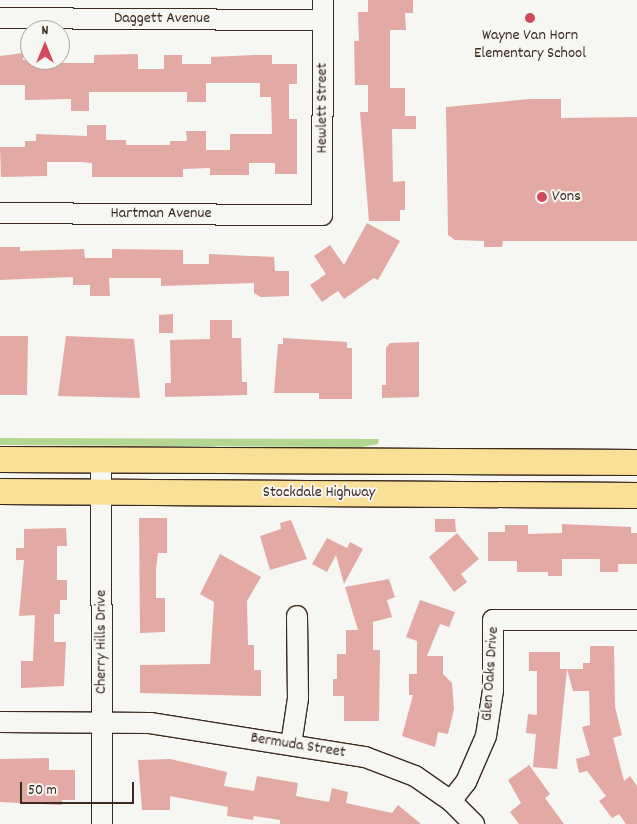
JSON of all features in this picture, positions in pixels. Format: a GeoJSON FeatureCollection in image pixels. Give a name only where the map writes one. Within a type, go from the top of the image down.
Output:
{"type":"FeatureCollection","features":[{"type":"Feature","properties":{"kind":"main road","name":"Stockdale Highway"},"geometry":{"type":"LineString","coordinates":[[0,458],[637,462]]}},
{"type":"Feature","properties":{"kind":"main road","name":"Stockdale Highway"},"geometry":{"type":"LineString","coordinates":[[0,491],[637,495]]}},
{"type":"Feature","properties":{"kind":"street","name":"Hewlett Street"},"geometry":{"type":"LineString","coordinates":[[322,215],[323,0]]}},
{"type":"Feature","properties":{"kind":"street","name":"Daggett Avenue"},"geometry":{"type":"LineString","coordinates":[[0,18],[323,20]]}},
{"type":"Feature","properties":{"kind":"street","name":"Hartman Avenue"},"geometry":{"type":"LineString","coordinates":[[0,213],[322,215]]}},
{"type":"Feature","properties":{"kind":"street","name":"Cherry Hills Drive"},"geometry":{"type":"LineString","coordinates":[[102,459],[102,824]]}},
{"type":"Feature","properties":{"kind":"street"},"geometry":{"type":"LineString","coordinates":[[291,745],[298,698],[297,616]]}},
{"type":"Feature","properties":{"kind":"street","name":"Glen Oaks Drive"},"geometry":{"type":"LineString","coordinates":[[451,801],[466,782],[486,736],[492,690],[493,620],[637,620]]}},
{"type":"Feature","properties":{"kind":"street","name":"Bermuda Street"},"geometry":{"type":"LineString","coordinates":[[0,722],[150,723],[291,745],[389,764],[451,801],[474,824]]}},
{"type":"Feature","properties":{"kind":"green space"},"geometry":{"type":"Polygon","coordinates":[[[0,438],[379,439],[378,444],[362,447],[0,445],[0,438]]]}},
{"type":"Feature","properties":{"kind":"building"},"geometry":{"type":"Polygon","coordinates":[[[368,0],[413,0],[413,13],[405,13],[406,30],[390,30],[390,88],[405,88],[405,116],[416,116],[416,129],[392,129],[393,182],[405,181],[405,210],[400,210],[400,221],[369,221],[360,112],[368,112],[368,85],[355,85],[354,41],[359,41],[358,12],[368,12],[368,0]]]}},
{"type":"Feature","properties":{"kind":"building"},"geometry":{"type":"Polygon","coordinates":[[[20,53],[20,70],[70,70],[70,63],[94,63],[94,55],[138,54],[138,69],[164,69],[164,55],[182,55],[182,64],[211,64],[211,57],[272,55],[272,64],[297,64],[297,84],[289,84],[289,119],[297,119],[297,174],[275,174],[275,163],[249,163],[249,175],[210,175],[210,168],[183,169],[183,177],[92,177],[92,163],[47,162],[47,176],[1,177],[0,147],[25,147],[25,141],[36,141],[36,134],[87,136],[87,125],[106,125],[106,140],[126,140],[126,145],[170,145],[170,141],[187,141],[186,131],[206,131],[206,150],[230,150],[230,134],[272,134],[271,97],[260,97],[260,83],[206,83],[206,102],[187,102],[187,92],[89,92],[89,111],[71,111],[71,99],[25,100],[25,85],[0,85],[0,56],[20,53]]]}},
{"type":"Feature","properties":{"kind":"building","name":"Vons"},"geometry":{"type":"Polygon","coordinates":[[[530,99],[561,99],[561,118],[637,117],[637,241],[503,241],[502,247],[484,247],[484,241],[455,240],[448,235],[446,107],[530,99]]]}},
{"type":"Feature","properties":{"kind":"building"},"geometry":{"type":"Polygon","coordinates":[[[367,223],[400,241],[378,280],[374,278],[344,299],[338,291],[322,302],[310,285],[326,274],[314,256],[330,245],[344,265],[367,223]]]}},
{"type":"Feature","properties":{"kind":"building"},"geometry":{"type":"Polygon","coordinates":[[[0,247],[20,247],[20,251],[84,249],[85,258],[112,258],[112,249],[183,250],[183,264],[209,264],[209,254],[274,257],[275,271],[289,271],[289,296],[261,297],[254,293],[254,283],[161,286],[161,278],[109,278],[110,296],[90,296],[90,285],[73,285],[73,277],[0,280],[0,247]]]}},
{"type":"Feature","properties":{"kind":"building"},"geometry":{"type":"Polygon","coordinates":[[[173,314],[173,333],[159,333],[159,315],[173,314]]]}},
{"type":"Feature","properties":{"kind":"building"},"geometry":{"type":"Polygon","coordinates":[[[210,320],[232,320],[232,338],[241,338],[242,382],[247,382],[247,395],[165,397],[165,383],[171,383],[170,340],[210,339],[210,320]]]}},
{"type":"Feature","properties":{"kind":"building"},"geometry":{"type":"Polygon","coordinates":[[[0,336],[28,336],[27,395],[0,395],[0,336]]]}},
{"type":"Feature","properties":{"kind":"building"},"geometry":{"type":"Polygon","coordinates":[[[66,336],[134,339],[140,398],[58,396],[66,336]]]}},
{"type":"Feature","properties":{"kind":"building"},"geometry":{"type":"Polygon","coordinates":[[[283,338],[347,342],[347,348],[352,348],[352,399],[319,399],[319,393],[274,393],[278,344],[283,344],[283,338]]]}},
{"type":"Feature","properties":{"kind":"building"},"geometry":{"type":"Polygon","coordinates":[[[419,342],[419,397],[382,398],[382,385],[386,385],[386,348],[390,343],[419,342]]]}},
{"type":"Feature","properties":{"kind":"building"},"geometry":{"type":"Polygon","coordinates":[[[139,518],[167,518],[167,553],[158,553],[156,569],[156,598],[165,598],[165,632],[140,633],[139,518]]]}},
{"type":"Feature","properties":{"kind":"building"},"geometry":{"type":"Polygon","coordinates":[[[435,519],[455,519],[456,532],[435,532],[435,519]]]}},
{"type":"Feature","properties":{"kind":"building"},"geometry":{"type":"Polygon","coordinates":[[[291,520],[307,559],[270,570],[260,536],[281,529],[280,523],[291,520]]]}},
{"type":"Feature","properties":{"kind":"building"},"geometry":{"type":"Polygon","coordinates":[[[562,524],[631,527],[631,533],[637,533],[637,564],[618,564],[618,572],[600,572],[600,559],[562,559],[562,576],[548,576],[548,572],[517,572],[517,561],[488,561],[488,532],[505,532],[505,525],[528,525],[528,534],[562,533],[562,524]]]}},
{"type":"Feature","properties":{"kind":"building"},"geometry":{"type":"Polygon","coordinates":[[[66,528],[67,546],[57,546],[57,580],[67,580],[67,600],[60,600],[60,614],[54,614],[54,642],[66,642],[64,686],[21,688],[21,661],[33,661],[35,615],[19,616],[24,560],[16,560],[16,548],[24,548],[24,529],[66,528]]]}},
{"type":"Feature","properties":{"kind":"building"},"geometry":{"type":"Polygon","coordinates":[[[457,533],[479,559],[461,574],[467,582],[454,592],[429,557],[457,533]]]}},
{"type":"Feature","properties":{"kind":"building"},"geometry":{"type":"Polygon","coordinates":[[[327,538],[347,548],[350,542],[363,549],[344,584],[336,555],[327,572],[312,564],[327,538]]]}},
{"type":"Feature","properties":{"kind":"building"},"geometry":{"type":"Polygon","coordinates":[[[220,554],[261,577],[247,601],[248,645],[254,645],[254,670],[261,670],[261,696],[140,693],[140,665],[210,664],[214,602],[200,594],[220,554]]]}},
{"type":"Feature","properties":{"kind":"building"},"geometry":{"type":"Polygon","coordinates":[[[389,579],[395,597],[387,600],[392,617],[373,622],[373,650],[380,650],[379,721],[344,721],[344,696],[333,696],[333,679],[337,679],[337,654],[346,654],[346,630],[358,630],[345,587],[389,579]]]}},
{"type":"Feature","properties":{"kind":"building"},"geometry":{"type":"Polygon","coordinates":[[[420,600],[455,612],[449,627],[440,624],[427,656],[443,656],[443,674],[452,683],[454,709],[448,734],[438,732],[435,747],[402,736],[413,695],[409,695],[409,674],[417,674],[417,641],[406,637],[420,600]]]}},
{"type":"Feature","properties":{"kind":"building"},"geometry":{"type":"Polygon","coordinates":[[[590,646],[614,646],[615,707],[622,735],[613,738],[624,781],[630,776],[637,786],[637,824],[626,824],[619,814],[612,818],[599,801],[606,796],[587,771],[579,773],[576,759],[590,755],[582,727],[590,725],[589,691],[573,691],[567,669],[583,669],[583,663],[590,663],[590,646]]]}},
{"type":"Feature","properties":{"kind":"building"},"geometry":{"type":"Polygon","coordinates":[[[529,652],[560,652],[560,669],[567,669],[557,769],[533,767],[536,734],[526,733],[528,714],[537,715],[537,671],[529,671],[529,652]]]}},
{"type":"Feature","properties":{"kind":"building"},"geometry":{"type":"Polygon","coordinates":[[[49,758],[49,770],[75,770],[75,800],[62,800],[62,805],[0,802],[0,759],[49,758]]]}},
{"type":"Feature","properties":{"kind":"building"},"geometry":{"type":"Polygon","coordinates":[[[170,759],[227,772],[224,786],[254,791],[257,776],[298,783],[296,796],[329,802],[332,788],[348,792],[346,803],[392,813],[398,805],[421,824],[280,824],[280,820],[254,816],[253,820],[227,816],[228,807],[170,796],[170,810],[142,810],[138,760],[170,759]]]}},
{"type":"Feature","properties":{"kind":"building"},"geometry":{"type":"Polygon","coordinates":[[[529,765],[550,794],[545,798],[564,824],[519,824],[510,812],[521,803],[508,780],[529,765]]]}},
{"type":"Feature","properties":{"kind":"place","name":"Wayne Van Horn Elementary School"},"geometry":{"type":"Point","coordinates":[530,18]}},
{"type":"Feature","properties":{"kind":"place","name":"Vons"},"geometry":{"type":"Point","coordinates":[542,197]}}]}
